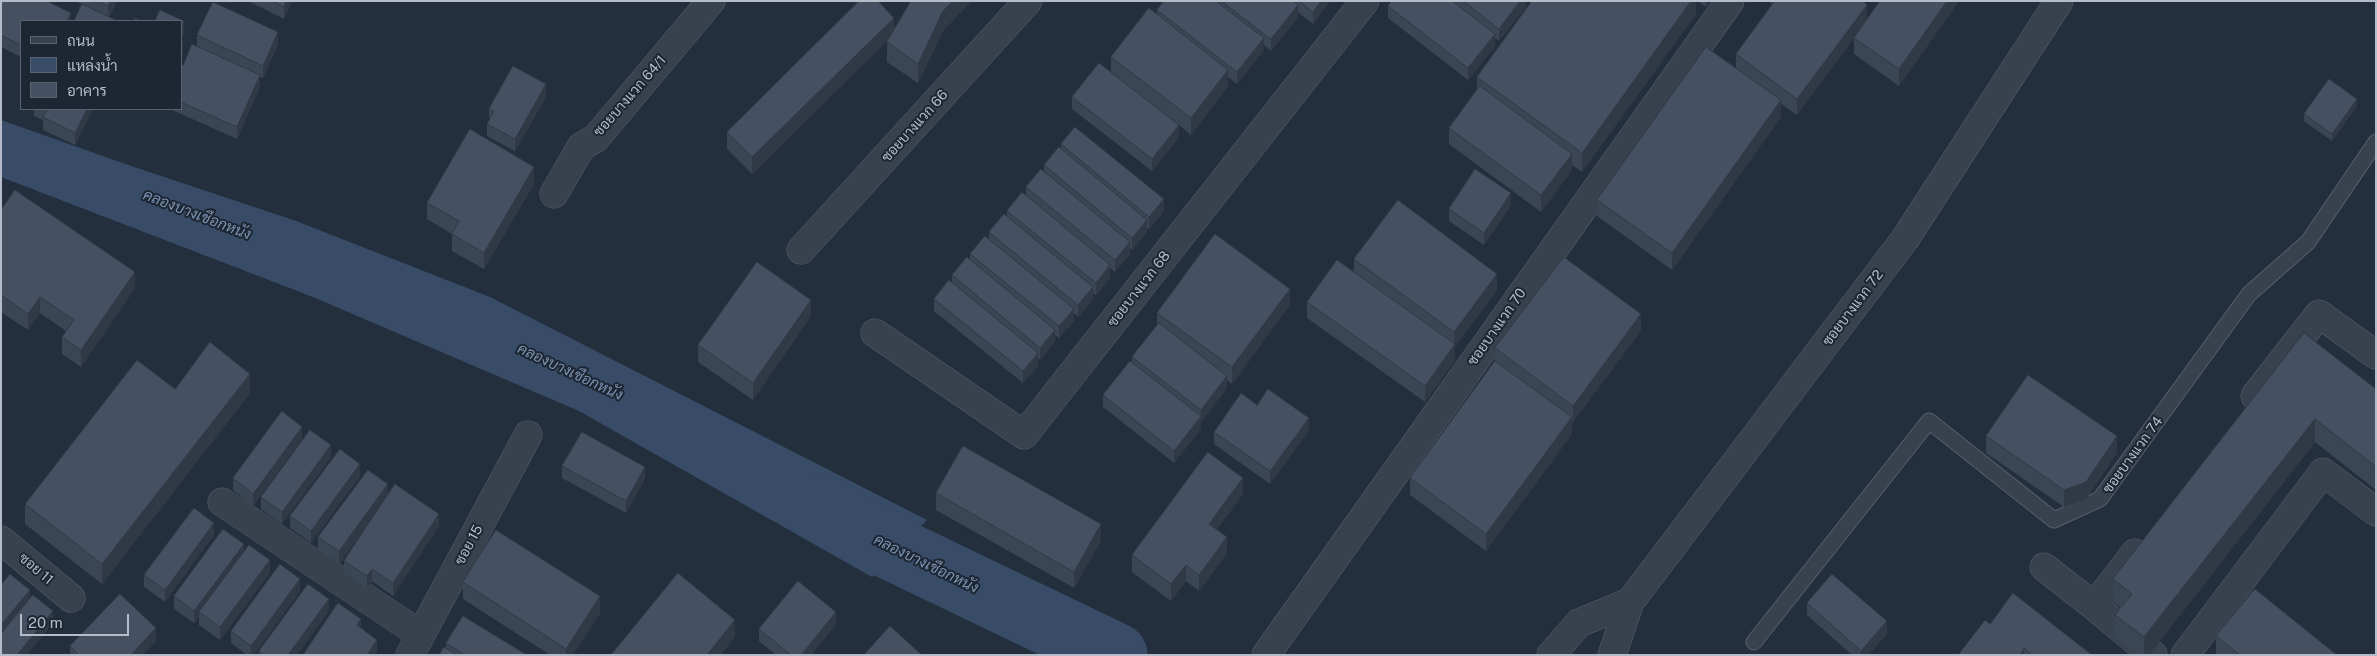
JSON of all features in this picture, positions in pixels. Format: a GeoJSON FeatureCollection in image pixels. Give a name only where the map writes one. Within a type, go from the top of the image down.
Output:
{"type":"FeatureCollection","features":[{"type":"Feature","properties":{"kind":"street","name":"ซอยบางแวก 64/1"},"geometry":{"type":"LineString","coordinates":[[554,194],[581,147],[596,138],[711,1]]}},
{"type":"Feature","properties":{"kind":"street","name":"ซอยบางแวก 66"},"geometry":{"type":"LineString","coordinates":[[801,250],[1028,1]]}},
{"type":"Feature","properties":{"kind":"street","name":"ซอยบางแวก 68"},"geometry":{"type":"LineString","coordinates":[[875,333],[1024,435],[1364,1]]}},
{"type":"Feature","properties":{"kind":"street","name":"ซอยบางแวก 70"},"geometry":{"type":"LineString","coordinates":[[1266,655],[1315,582],[1730,1]]}},
{"type":"Feature","properties":{"kind":"street","name":"ซอยบางแวก 72"},"geometry":{"type":"LineString","coordinates":[[1630,602],[1905,239],[2059,1]]}},
{"type":"Feature","properties":{"kind":"street"},"geometry":{"type":"LineString","coordinates":[[2240,416],[2319,314],[2376,355]]}},
{"type":"Feature","properties":{"kind":"street","name":"ซอย 15"},"geometry":{"type":"LineString","coordinates":[[416,645],[528,436]]}},
{"type":"Feature","properties":{"kind":"street"},"geometry":{"type":"LineString","coordinates":[[2185,655],[2323,472],[2376,512]]}},
{"type":"Feature","properties":{"kind":"street"},"geometry":{"type":"LineString","coordinates":[[222,502],[416,645]]}},
{"type":"Feature","properties":{"kind":"street"},"geometry":{"type":"LineString","coordinates":[[2094,606],[2149,535]]}},
{"type":"Feature","properties":{"kind":"street","name":"ซอย 11"},"geometry":{"type":"LineString","coordinates":[[1,540],[70,598]]}},
{"type":"Feature","properties":{"kind":"street"},"geometry":{"type":"LineString","coordinates":[[2044,567],[2153,655]]}},
{"type":"Feature","properties":{"kind":"street"},"geometry":{"type":"LineString","coordinates":[[1551,655],[1579,623],[1630,602]]}},
{"type":"Feature","properties":{"kind":"street"},"geometry":{"type":"LineString","coordinates":[[1612,655],[1630,602]]}},
{"type":"Feature","properties":{"kind":"lane","name":"ซอยบางแวก 74"},"geometry":{"type":"LineString","coordinates":[[1754,642],[1929,421],[2054,520],[2100,499],[2249,294],[2308,242],[2376,142]]}},
{"type":"Feature","properties":{"kind":"water"},"geometry":{"type":"Polygon","coordinates":[[[1,120],[296,221],[490,297],[927,520],[872,577],[579,411],[313,297],[1,177],[1,120]]]}},
{"type":"Feature","properties":{"kind":"building"},"geometry":{"type":"Polygon","coordinates":[[[1,1],[47,1],[71,13],[68,20],[20,20],[20,44],[1,35],[1,1]]]}},
{"type":"Feature","properties":{"kind":"building"},"geometry":{"type":"Polygon","coordinates":[[[99,1],[111,1],[108,6],[99,1]]]}},
{"type":"Feature","properties":{"kind":"building"},"geometry":{"type":"Polygon","coordinates":[[[273,1],[286,1],[284,7],[273,1]]]}},
{"type":"Feature","properties":{"kind":"building"},"geometry":{"type":"Polygon","coordinates":[[[859,1],[878,1],[894,18],[752,157],[727,132],[859,1]]]}},
{"type":"Feature","properties":{"kind":"building"},"geometry":{"type":"Polygon","coordinates":[[[911,1],[953,1],[943,11],[918,64],[887,42],[911,1]]]}},
{"type":"Feature","properties":{"kind":"building"},"geometry":{"type":"Polygon","coordinates":[[[1164,1],[1216,1],[1264,38],[1237,72],[1157,10],[1164,1]]]}},
{"type":"Feature","properties":{"kind":"building"},"geometry":{"type":"Polygon","coordinates":[[[1222,1],[1293,1],[1298,5],[1271,39],[1222,1]]]}},
{"type":"Feature","properties":{"kind":"building"},"geometry":{"type":"Polygon","coordinates":[[[1300,1],[1321,1],[1313,12],[1300,1]]]}},
{"type":"Feature","properties":{"kind":"building"},"geometry":{"type":"Polygon","coordinates":[[[1392,1],[1452,1],[1495,34],[1468,68],[1388,6],[1392,1]]]}},
{"type":"Feature","properties":{"kind":"building"},"geometry":{"type":"Polygon","coordinates":[[[1464,1],[1520,1],[1499,29],[1464,1]]]}},
{"type":"Feature","properties":{"kind":"building"},"geometry":{"type":"Polygon","coordinates":[[[1532,1],[1691,1],[1582,153],[1477,77],[1532,1]]]}},
{"type":"Feature","properties":{"kind":"building"},"geometry":{"type":"Polygon","coordinates":[[[1775,1],[1863,1],[1867,5],[1797,99],[1736,54],[1775,1]]]}},
{"type":"Feature","properties":{"kind":"building"},"geometry":{"type":"Polygon","coordinates":[[[1880,1],[1947,1],[1899,69],[1854,38],[1880,1]]]}},
{"type":"Feature","properties":{"kind":"building"},"geometry":{"type":"Polygon","coordinates":[[[213,2],[278,32],[263,66],[197,35],[213,2]]]}},
{"type":"Feature","properties":{"kind":"building"},"geometry":{"type":"Polygon","coordinates":[[[82,4],[116,20],[74,20],[82,4]]]}},
{"type":"Feature","properties":{"kind":"building"},"geometry":{"type":"Polygon","coordinates":[[[1149,8],[1228,70],[1191,118],[1111,57],[1149,8]]]}},
{"type":"Feature","properties":{"kind":"building"},"geometry":{"type":"Polygon","coordinates":[[[160,10],[182,20],[155,20],[160,10]]]}},
{"type":"Feature","properties":{"kind":"building"},"geometry":{"type":"Polygon","coordinates":[[[192,44],[260,75],[237,127],[182,102],[183,65],[192,44]]]}},
{"type":"Feature","properties":{"kind":"building"},"geometry":{"type":"Polygon","coordinates":[[[1706,47],[1781,100],[1672,253],[1597,200],[1706,47]]]}},
{"type":"Feature","properties":{"kind":"building"},"geometry":{"type":"Polygon","coordinates":[[[1099,63],[1179,125],[1152,159],[1072,97],[1099,63]]]}},
{"type":"Feature","properties":{"kind":"building"},"geometry":{"type":"Polygon","coordinates":[[[513,66],[546,84],[515,139],[487,124],[494,111],[489,109],[513,66]]]}},
{"type":"Feature","properties":{"kind":"building"},"geometry":{"type":"Polygon","coordinates":[[[2329,79],[2357,99],[2332,134],[2304,114],[2329,79]]]}},
{"type":"Feature","properties":{"kind":"building"},"geometry":{"type":"Polygon","coordinates":[[[1480,86],[1572,154],[1541,195],[1449,128],[1480,86]]]}},
{"type":"Feature","properties":{"kind":"building"},"geometry":{"type":"Polygon","coordinates":[[[47,110],[86,110],[75,133],[43,117],[47,110]]]}},
{"type":"Feature","properties":{"kind":"building"},"geometry":{"type":"Polygon","coordinates":[[[1075,127],[1164,199],[1149,217],[1061,144],[1075,127]]]}},
{"type":"Feature","properties":{"kind":"building"},"geometry":{"type":"Polygon","coordinates":[[[470,129],[534,167],[484,253],[452,234],[459,221],[427,203],[470,129]]]}},
{"type":"Feature","properties":{"kind":"building"},"geometry":{"type":"Polygon","coordinates":[[[1059,147],[1147,220],[1132,238],[1044,165],[1059,147]]]}},
{"type":"Feature","properties":{"kind":"building"},"geometry":{"type":"Polygon","coordinates":[[[1041,169],[1130,242],[1115,260],[1026,187],[1041,169]]]}},
{"type":"Feature","properties":{"kind":"building"},"geometry":{"type":"Polygon","coordinates":[[[1475,169],[1511,193],[1484,233],[1449,209],[1475,169]]]}},
{"type":"Feature","properties":{"kind":"building"},"geometry":{"type":"Polygon","coordinates":[[[15,190],[135,272],[81,350],[62,337],[74,320],[40,297],[28,314],[1,295],[1,210],[15,190]]]}},
{"type":"Feature","properties":{"kind":"building"},"geometry":{"type":"Polygon","coordinates":[[[1022,192],[1110,265],[1096,283],[1007,211],[1022,192]]]}},
{"type":"Feature","properties":{"kind":"building"},"geometry":{"type":"Polygon","coordinates":[[[1398,200],[1497,274],[1454,332],[1354,259],[1398,200]]]}},
{"type":"Feature","properties":{"kind":"building"},"geometry":{"type":"Polygon","coordinates":[[[1004,214],[1093,287],[1078,305],[989,232],[1004,214]]]}},
{"type":"Feature","properties":{"kind":"building"},"geometry":{"type":"Polygon","coordinates":[[[1215,234],[1290,289],[1232,367],[1157,313],[1215,234]]]}},
{"type":"Feature","properties":{"kind":"building"},"geometry":{"type":"Polygon","coordinates":[[[985,236],[1074,309],[1059,326],[970,254],[985,236]]]}},
{"type":"Feature","properties":{"kind":"building"},"geometry":{"type":"Polygon","coordinates":[[[967,257],[1055,330],[1040,348],[952,275],[967,257]]]}},
{"type":"Feature","properties":{"kind":"building"},"geometry":{"type":"Polygon","coordinates":[[[1564,257],[1641,314],[1573,406],[1495,348],[1564,257]]]}},
{"type":"Feature","properties":{"kind":"building"},"geometry":{"type":"Polygon","coordinates":[[[1337,260],[1455,344],[1425,386],[1307,302],[1337,260]]]}},
{"type":"Feature","properties":{"kind":"building"},"geometry":{"type":"Polygon","coordinates":[[[757,262],[811,300],[753,383],[698,345],[757,262]]]}},
{"type":"Feature","properties":{"kind":"building"},"geometry":{"type":"Polygon","coordinates":[[[949,280],[1038,353],[1023,371],[934,299],[949,280]]]}},
{"type":"Feature","properties":{"kind":"building"},"geometry":{"type":"Polygon","coordinates":[[[1159,323],[1227,376],[1201,410],[1132,357],[1159,323]]]}},
{"type":"Feature","properties":{"kind":"building"},"geometry":{"type":"Polygon","coordinates":[[[2304,333],[2376,389],[2376,467],[2315,419],[2144,637],[2115,615],[2132,594],[2113,579],[2304,333]]]}},
{"type":"Feature","properties":{"kind":"building"},"geometry":{"type":"Polygon","coordinates":[[[210,342],[250,374],[102,564],[25,504],[137,360],[175,389],[210,342]]]}},
{"type":"Feature","properties":{"kind":"building"},"geometry":{"type":"Polygon","coordinates":[[[1130,361],[1201,416],[1174,451],[1103,395],[1130,361]]]}},
{"type":"Feature","properties":{"kind":"building"},"geometry":{"type":"Polygon","coordinates":[[[1495,361],[1572,417],[1486,534],[1410,478],[1495,361]]]}},
{"type":"Feature","properties":{"kind":"building"},"geometry":{"type":"Polygon","coordinates":[[[2028,375],[2117,436],[2086,482],[2064,490],[1986,436],[2028,375]]]}},
{"type":"Feature","properties":{"kind":"building"},"geometry":{"type":"Polygon","coordinates":[[[1268,389],[1309,418],[1270,471],[1214,432],[1241,393],[1257,405],[1268,389]]]}},
{"type":"Feature","properties":{"kind":"building"},"geometry":{"type":"Polygon","coordinates":[[[282,411],[302,427],[253,494],[233,478],[282,411]]]}},
{"type":"Feature","properties":{"kind":"building"},"geometry":{"type":"Polygon","coordinates":[[[310,430],[331,445],[282,512],[261,497],[310,430]]]}},
{"type":"Feature","properties":{"kind":"building"},"geometry":{"type":"Polygon","coordinates":[[[582,432],[645,467],[626,501],[562,466],[582,432]]]}},
{"type":"Feature","properties":{"kind":"building"},"geometry":{"type":"Polygon","coordinates":[[[963,446],[1101,524],[1074,572],[936,493],[963,446]]]}},
{"type":"Feature","properties":{"kind":"building"},"geometry":{"type":"Polygon","coordinates":[[[340,449],[360,464],[311,531],[290,516],[340,449]]]}},
{"type":"Feature","properties":{"kind":"building"},"geometry":{"type":"Polygon","coordinates":[[[1208,452],[1243,478],[1209,524],[1227,537],[1199,575],[1186,565],[1171,584],[1132,555],[1208,452]]]}},
{"type":"Feature","properties":{"kind":"building"},"geometry":{"type":"Polygon","coordinates":[[[368,470],[388,484],[339,551],[318,537],[368,470]]]}},
{"type":"Feature","properties":{"kind":"building"},"geometry":{"type":"Polygon","coordinates":[[[395,484],[439,514],[393,583],[372,569],[367,576],[344,561],[395,484]]]}},
{"type":"Feature","properties":{"kind":"building"},"geometry":{"type":"Polygon","coordinates":[[[194,508],[214,523],[165,590],[144,575],[194,508]]]}},
{"type":"Feature","properties":{"kind":"building"},"geometry":{"type":"Polygon","coordinates":[[[223,529],[244,544],[194,611],[174,596],[223,529]]]}},
{"type":"Feature","properties":{"kind":"building"},"geometry":{"type":"Polygon","coordinates":[[[496,530],[600,596],[566,649],[463,582],[496,530]]]}},
{"type":"Feature","properties":{"kind":"building"},"geometry":{"type":"Polygon","coordinates":[[[249,545],[270,560],[220,627],[199,612],[249,545]]]}},
{"type":"Feature","properties":{"kind":"building"},"geometry":{"type":"Polygon","coordinates":[[[280,564],[300,579],[251,646],[231,631],[280,564]]]}},
{"type":"Feature","properties":{"kind":"building"},"geometry":{"type":"Polygon","coordinates":[[[678,573],[735,620],[707,655],[613,655],[612,654],[678,573]]]}},
{"type":"Feature","properties":{"kind":"building"},"geometry":{"type":"Polygon","coordinates":[[[10,574],[30,590],[1,625],[1,585],[10,574]]]}},
{"type":"Feature","properties":{"kind":"building"},"geometry":{"type":"Polygon","coordinates":[[[1832,574],[1887,621],[1861,651],[1807,603],[1832,574]]]}},
{"type":"Feature","properties":{"kind":"building"},"geometry":{"type":"Polygon","coordinates":[[[798,581],[836,612],[801,655],[791,655],[759,629],[798,581]]]}},
{"type":"Feature","properties":{"kind":"building"},"geometry":{"type":"Polygon","coordinates":[[[308,584],[329,599],[288,655],[264,655],[259,651],[308,584]]]}},
{"type":"Feature","properties":{"kind":"building"},"geometry":{"type":"Polygon","coordinates":[[[2255,589],[2337,655],[2240,655],[2216,636],[2255,589]]]}},
{"type":"Feature","properties":{"kind":"building"},"geometry":{"type":"Polygon","coordinates":[[[2013,593],[2092,655],[2032,655],[2024,648],[2020,655],[1958,655],[1985,620],[1990,624],[2013,593]]]}},
{"type":"Feature","properties":{"kind":"building"},"geometry":{"type":"Polygon","coordinates":[[[120,594],[156,628],[131,655],[79,655],[70,646],[120,594]]]}},
{"type":"Feature","properties":{"kind":"building"},"geometry":{"type":"Polygon","coordinates":[[[33,595],[53,611],[17,655],[1,655],[1,634],[33,595]]]}},
{"type":"Feature","properties":{"kind":"building"},"geometry":{"type":"Polygon","coordinates":[[[338,603],[361,619],[357,625],[377,640],[367,655],[303,655],[338,603]]]}},
{"type":"Feature","properties":{"kind":"building"},"geometry":{"type":"Polygon","coordinates":[[[463,616],[527,655],[465,655],[446,643],[463,616]]]}},
{"type":"Feature","properties":{"kind":"building"},"geometry":{"type":"Polygon","coordinates":[[[890,626],[922,655],[864,655],[890,626]]]}},
{"type":"Feature","properties":{"kind":"building"},"geometry":{"type":"Polygon","coordinates":[[[444,647],[457,655],[439,655],[444,647]]]}},
{"type":"Feature","properties":{"kind":"waterway","name":"คลองบางเชือกหนัง"},"geometry":{"type":"LineString","coordinates":[[820,507],[888,546],[1115,655]]}}]}
